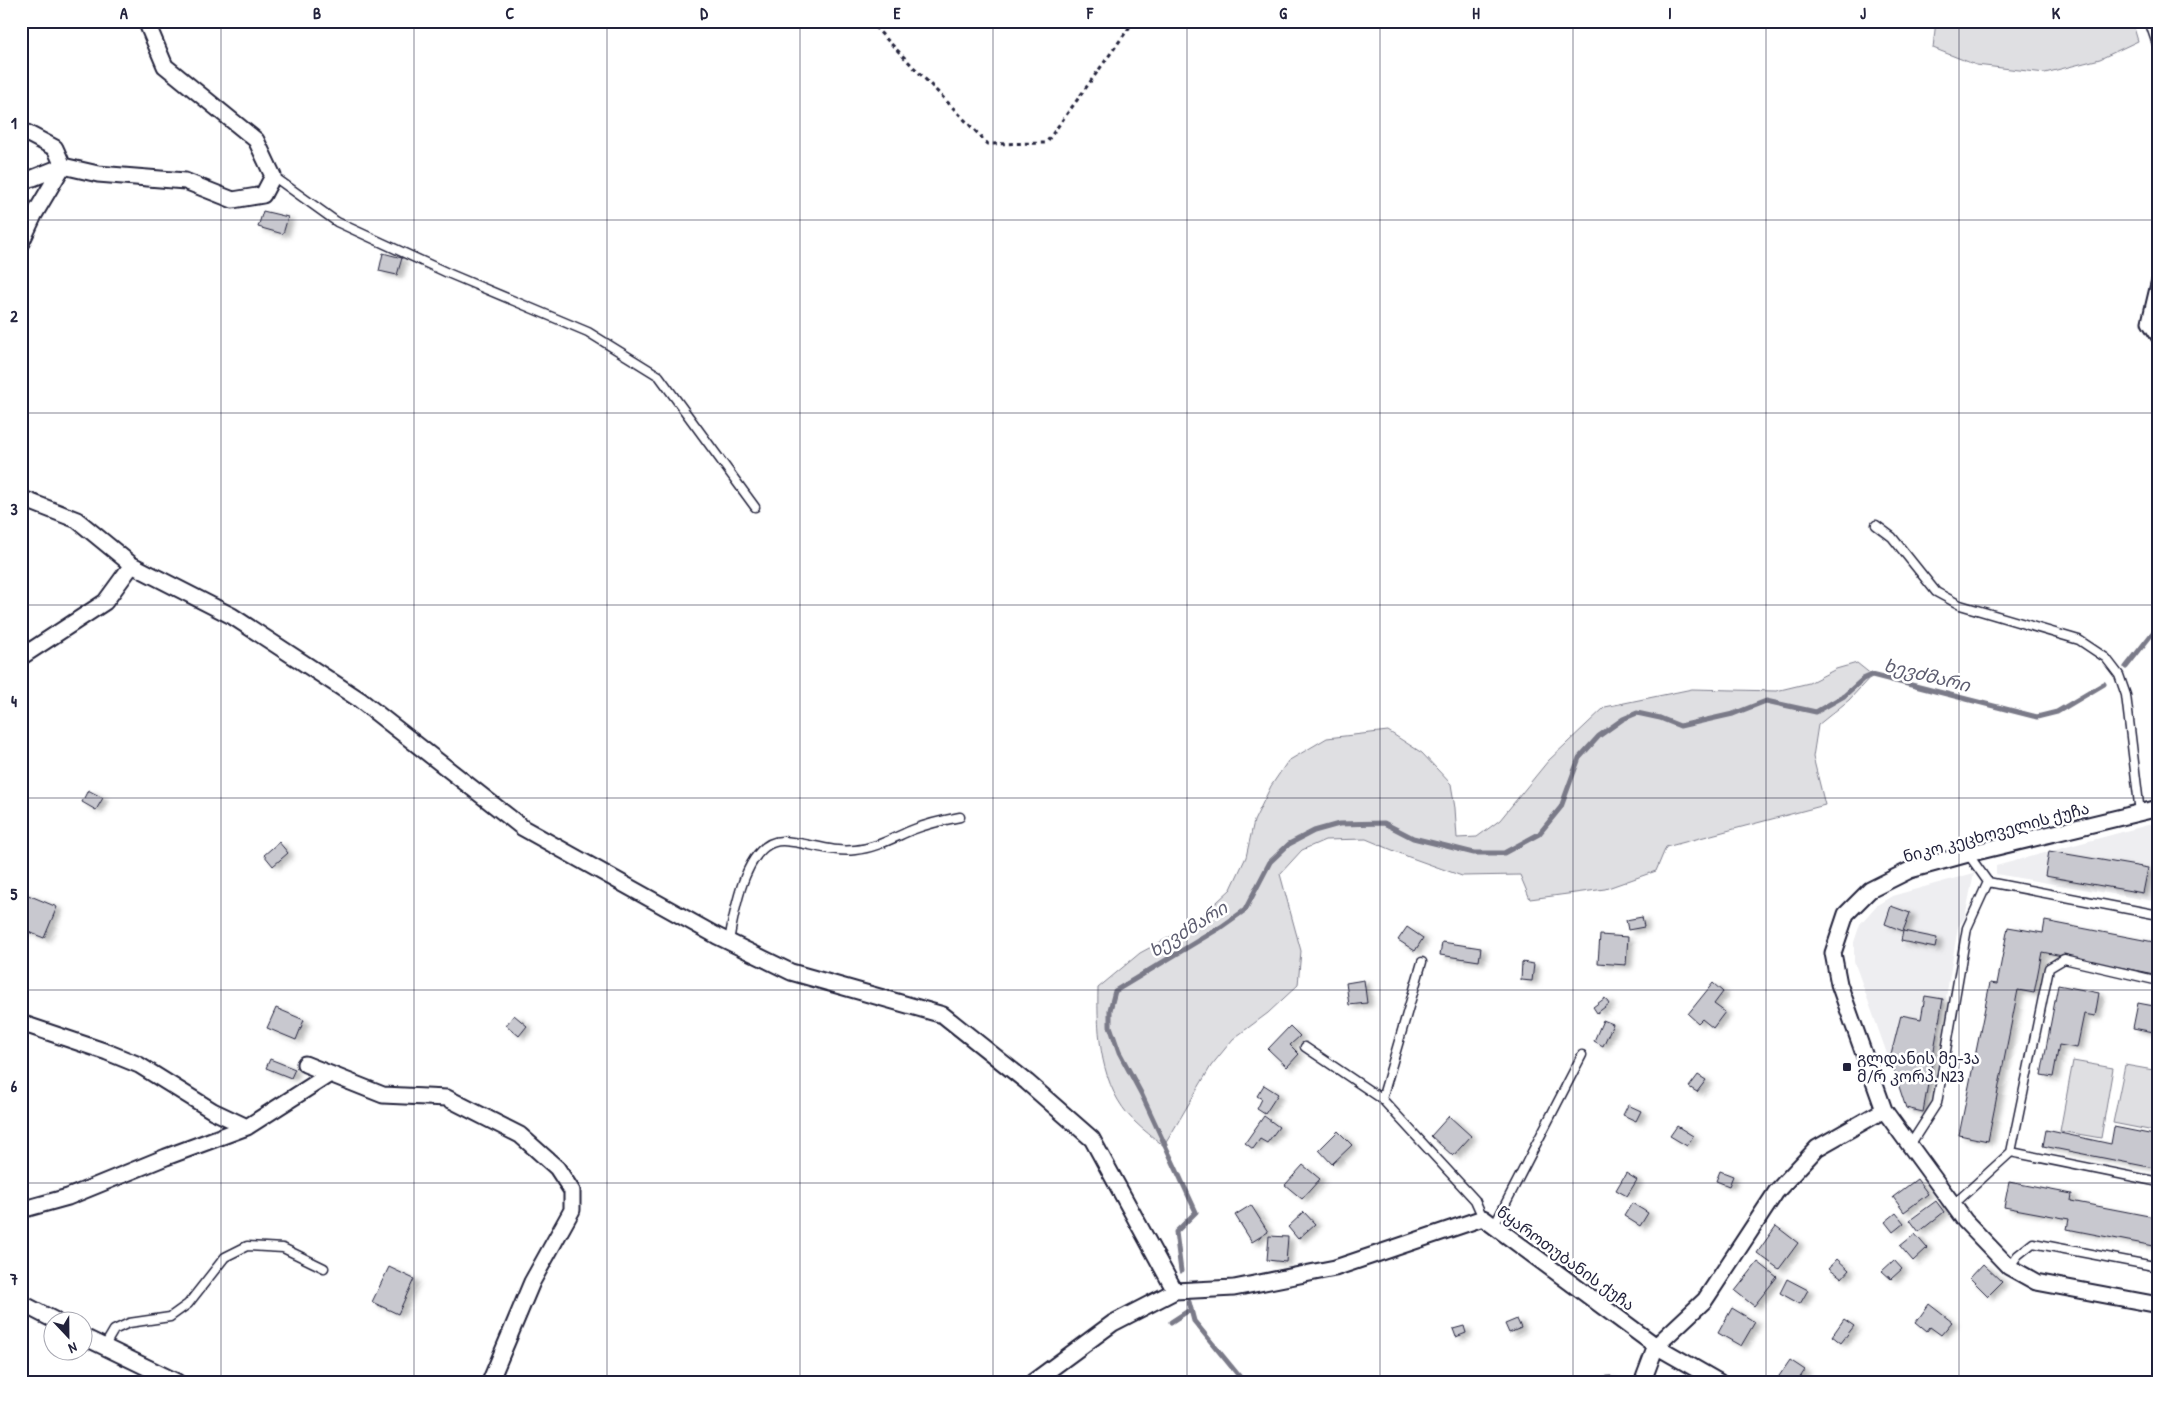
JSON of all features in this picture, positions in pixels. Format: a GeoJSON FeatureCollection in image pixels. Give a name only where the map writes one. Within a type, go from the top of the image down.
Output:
{"type":"FeatureCollection","features":[{"type":"Feature","properties":{"kind":"street"},"geometry":{"type":"LineString","coordinates":[[21,181],[62,166],[98,174],[185,181],[234,200],[263,195],[273,176],[256,140],[165,66],[146,21]]}},
{"type":"Feature","properties":{"kind":"street"},"geometry":{"type":"LineString","coordinates":[[21,130],[55,148],[62,166]]}},
{"type":"Feature","properties":{"kind":"street"},"geometry":{"type":"LineString","coordinates":[[21,243],[34,215],[62,166]]}},
{"type":"Feature","properties":{"kind":"street"},"geometry":{"type":"LineString","coordinates":[[2159,284],[2150,322],[2159,336]]}},
{"type":"Feature","properties":{"kind":"street"},"geometry":{"type":"LineString","coordinates":[[21,498],[77,520],[132,565],[232,616],[360,700],[523,828],[729,941],[791,972],[943,1015],[1027,1082],[1092,1139],[1175,1292]]}},
{"type":"Feature","properties":{"kind":"street"},"geometry":{"type":"LineString","coordinates":[[21,657],[105,602],[132,565]]}},
{"type":"Feature","properties":{"kind":"street","name":"ნიკო კეცხოველის ქუჩა"},"geometry":{"type":"LineString","coordinates":[[2159,808],[1968,854],[1910,870],[1870,890],[1846,914],[1833,953],[1838,984],[1884,1110],[1965,1221],[2009,1267],[2036,1282],[2159,1305]]}},
{"type":"Feature","properties":{"kind":"street"},"geometry":{"type":"LineString","coordinates":[[21,1023],[108,1052],[139,1065],[213,1111],[247,1127]]}},
{"type":"Feature","properties":{"kind":"street"},"geometry":{"type":"LineString","coordinates":[[305,1064],[383,1095],[447,1098],[520,1135],[557,1168],[572,1191],[572,1210],[532,1282],[490,1382]]}},
{"type":"Feature","properties":{"kind":"street"},"geometry":{"type":"LineString","coordinates":[[21,1210],[68,1197],[166,1157],[247,1127],[330,1074]]}},
{"type":"Feature","properties":{"kind":"street"},"geometry":{"type":"LineString","coordinates":[[1644,1382],[1656,1346],[1705,1300],[1776,1192],[1816,1148],[1884,1110]]}},
{"type":"Feature","properties":{"kind":"street","name":"წყაროთუბანის ქუჩა"},"geometry":{"type":"LineString","coordinates":[[1033,1382],[1113,1323],[1175,1292],[1234,1288],[1335,1268],[1488,1222],[1656,1346],[1719,1382]]}},
{"type":"Feature","properties":{"kind":"street"},"geometry":{"type":"LineString","coordinates":[[21,1303],[42,1314]]}},
{"type":"Feature","properties":{"kind":"street"},"geometry":{"type":"LineString","coordinates":[[92,1341],[177,1382]]}},
{"type":"Feature","properties":{"kind":"lane"},"geometry":{"type":"LineString","coordinates":[[2149,21],[2159,50]]}},
{"type":"Feature","properties":{"kind":"lane"},"geometry":{"type":"LineString","coordinates":[[273,176],[337,222],[450,274],[588,332],[659,376],[755,507]]}},
{"type":"Feature","properties":{"kind":"lane"},"geometry":{"type":"LineString","coordinates":[[1876,525],[1892,537],[1936,592],[1960,605],[2079,640],[2106,658],[2119,675],[2126,695],[2140,813]]}},
{"type":"Feature","properties":{"kind":"lane"},"geometry":{"type":"LineString","coordinates":[[729,941],[737,897],[750,867],[764,848],[780,841],[852,851],[872,848],[914,829],[960,816]]}},
{"type":"Feature","properties":{"kind":"lane"},"geometry":{"type":"LineString","coordinates":[[1968,854],[1988,882],[2159,915]]}},
{"type":"Feature","properties":{"kind":"lane"},"geometry":{"type":"LineString","coordinates":[[1910,1145],[1937,1103],[1967,928],[1988,882]]}},
{"type":"Feature","properties":{"kind":"lane"},"geometry":{"type":"LineString","coordinates":[[1953,1205],[2011,1152],[2049,968],[2064,959],[2159,981]]}},
{"type":"Feature","properties":{"kind":"lane"},"geometry":{"type":"LineString","coordinates":[[1382,1099],[1422,962]]}},
{"type":"Feature","properties":{"kind":"lane"},"geometry":{"type":"LineString","coordinates":[[1305,1047],[1382,1099],[1475,1200],[1488,1222]]}},
{"type":"Feature","properties":{"kind":"lane"},"geometry":{"type":"LineString","coordinates":[[1488,1222],[1582,1055]]}},
{"type":"Feature","properties":{"kind":"lane"},"geometry":{"type":"LineString","coordinates":[[2011,1152],[2159,1182]]}},
{"type":"Feature","properties":{"kind":"lane"},"geometry":{"type":"LineString","coordinates":[[2009,1267],[2018,1255],[2033,1243],[2159,1266]]}},
{"type":"Feature","properties":{"kind":"lane"},"geometry":{"type":"LineString","coordinates":[[104,1347],[114,1330],[129,1322],[170,1317],[188,1304],[225,1257],[247,1246],[283,1248],[324,1268]]}},
{"type":"Feature","properties":{"kind":"path"},"geometry":{"type":"LineString","coordinates":[[869,21],[988,144],[1046,143],[1134,21]]}},
{"type":"Feature","properties":{"kind":"shaded area"},"geometry":{"type":"Polygon","coordinates":[[[1936,21],[2132,21],[2138,41],[2100,59],[2045,73],[1976,65],[1933,48],[1936,21]]]}},
{"type":"Feature","properties":{"kind":"shaded area"},"geometry":{"type":"Polygon","coordinates":[[[1857,663],[1872,675],[1849,700],[1818,725],[1813,757],[1825,805],[1666,847],[1656,871],[1605,889],[1530,899],[1520,875],[1462,876],[1366,839],[1325,840],[1302,850],[1280,874],[1301,951],[1298,985],[1268,1013],[1233,1039],[1211,1066],[1164,1146],[1134,1121],[1114,1092],[1107,1076],[1100,1041],[1098,988],[1140,953],[1192,925],[1231,889],[1246,857],[1254,821],[1271,786],[1288,761],[1327,738],[1388,731],[1422,753],[1451,784],[1457,838],[1477,837],[1500,820],[1548,761],[1605,707],[1692,689],[1776,691],[1809,683],[1836,669],[1857,663]]]}},
{"type":"Feature","properties":{"kind":"shaded area"},"geometry":{"type":"Polygon","coordinates":[[[2159,822],[2159,902],[1996,874],[1996,866],[2159,822]]]}},
{"type":"Feature","properties":{"kind":"shaded area"},"geometry":{"type":"Polygon","coordinates":[[[1974,873],[1965,917],[1958,927],[1926,1115],[1907,1110],[1854,961],[1854,942],[1860,924],[1877,905],[1892,896],[1974,873]]]}},
{"type":"Feature","properties":{"kind":"shaded area"},"geometry":{"type":"Polygon","coordinates":[[[2073,1061],[2113,1068],[2101,1138],[2060,1131],[2073,1061]]]}},
{"type":"Feature","properties":{"kind":"shaded area"},"geometry":{"type":"Polygon","coordinates":[[[2125,1065],[2159,1071],[2159,1132],[2113,1123],[2125,1065]]]}},
{"type":"Feature","properties":{"kind":"building"},"geometry":{"type":"Polygon","coordinates":[[[263,211],[288,217],[283,234],[258,227],[263,211]]]}},
{"type":"Feature","properties":{"kind":"building"},"geometry":{"type":"Polygon","coordinates":[[[383,253],[402,258],[397,275],[379,271],[383,253]]]}},
{"type":"Feature","properties":{"kind":"building"},"geometry":{"type":"Polygon","coordinates":[[[88,790],[103,798],[96,810],[82,802],[88,790]]]}},
{"type":"Feature","properties":{"kind":"building"},"geometry":{"type":"Polygon","coordinates":[[[279,842],[288,853],[273,866],[264,855],[279,842]]]}},
{"type":"Feature","properties":{"kind":"building"},"geometry":{"type":"Polygon","coordinates":[[[2049,851],[2148,868],[2143,893],[2045,876],[2049,851]]]}},
{"type":"Feature","properties":{"kind":"building"},"geometry":{"type":"Polygon","coordinates":[[[21,892],[57,907],[44,938],[21,929],[21,892]]]}},
{"type":"Feature","properties":{"kind":"building"},"geometry":{"type":"Polygon","coordinates":[[[1891,906],[1910,913],[1903,931],[1885,924],[1891,906]]]}},
{"type":"Feature","properties":{"kind":"building"},"geometry":{"type":"Polygon","coordinates":[[[1642,917],[1644,927],[1628,930],[1626,920],[1642,917]]]}},
{"type":"Feature","properties":{"kind":"building"},"geometry":{"type":"Polygon","coordinates":[[[2045,921],[2159,943],[2159,975],[2042,952],[2034,993],[2018,990],[1988,1141],[1959,1135],[1990,983],[1997,984],[2008,927],[2043,933],[2045,921]]]}},
{"type":"Feature","properties":{"kind":"building"},"geometry":{"type":"Polygon","coordinates":[[[1407,927],[1423,938],[1415,951],[1398,940],[1407,927]]]}},
{"type":"Feature","properties":{"kind":"building"},"geometry":{"type":"Polygon","coordinates":[[[1903,931],[1937,938],[1935,948],[1901,941],[1903,931]]]}},
{"type":"Feature","properties":{"kind":"building"},"geometry":{"type":"Polygon","coordinates":[[[1600,935],[1628,937],[1626,965],[1598,963],[1600,935]]]}},
{"type":"Feature","properties":{"kind":"building"},"geometry":{"type":"Polygon","coordinates":[[[1442,942],[1481,948],[1479,961],[1440,955],[1442,942]]]}},
{"type":"Feature","properties":{"kind":"building"},"geometry":{"type":"Polygon","coordinates":[[[1522,962],[1534,964],[1532,981],[1521,980],[1522,962]]]}},
{"type":"Feature","properties":{"kind":"building"},"geometry":{"type":"Polygon","coordinates":[[[1364,980],[1367,1003],[1349,1005],[1346,983],[1364,980]]]}},
{"type":"Feature","properties":{"kind":"building"},"geometry":{"type":"Polygon","coordinates":[[[1713,983],[1723,992],[1714,1004],[1725,1012],[1713,1028],[1702,1019],[1698,1023],[1688,1014],[1713,983]]]}},
{"type":"Feature","properties":{"kind":"building"},"geometry":{"type":"Polygon","coordinates":[[[2058,985],[2099,993],[2095,1016],[2084,1014],[2077,1048],[2059,1045],[2053,1077],[2041,1075],[2058,985]]]}},
{"type":"Feature","properties":{"kind":"building"},"geometry":{"type":"Polygon","coordinates":[[[1925,996],[1943,999],[1923,1112],[1906,1108],[1890,1059],[1901,1015],[1921,1019],[1925,996]]]}},
{"type":"Feature","properties":{"kind":"building"},"geometry":{"type":"Polygon","coordinates":[[[1605,998],[1609,1004],[1597,1013],[1593,1007],[1605,998]]]}},
{"type":"Feature","properties":{"kind":"building"},"geometry":{"type":"Polygon","coordinates":[[[2138,1003],[2159,1007],[2159,1033],[2133,1028],[2138,1003]]]}},
{"type":"Feature","properties":{"kind":"building"},"geometry":{"type":"Polygon","coordinates":[[[276,1008],[304,1020],[296,1040],[267,1028],[276,1008]]]}},
{"type":"Feature","properties":{"kind":"building"},"geometry":{"type":"Polygon","coordinates":[[[514,1015],[527,1026],[519,1036],[506,1025],[514,1015]]]}},
{"type":"Feature","properties":{"kind":"building"},"geometry":{"type":"Polygon","coordinates":[[[1603,1020],[1613,1024],[1603,1046],[1594,1041],[1603,1020]]]}},
{"type":"Feature","properties":{"kind":"building"},"geometry":{"type":"Polygon","coordinates":[[[1290,1026],[1300,1036],[1290,1045],[1299,1054],[1287,1067],[1268,1049],[1290,1026]]]}},
{"type":"Feature","properties":{"kind":"building"},"geometry":{"type":"Polygon","coordinates":[[[270,1059],[295,1069],[291,1078],[266,1068],[270,1059]]]}},
{"type":"Feature","properties":{"kind":"building"},"geometry":{"type":"Polygon","coordinates":[[[1698,1075],[1706,1080],[1697,1092],[1689,1087],[1698,1075]]]}},
{"type":"Feature","properties":{"kind":"building"},"geometry":{"type":"Polygon","coordinates":[[[1264,1085],[1278,1094],[1265,1114],[1257,1109],[1262,1099],[1257,1096],[1264,1085]]]}},
{"type":"Feature","properties":{"kind":"building"},"geometry":{"type":"Polygon","coordinates":[[[1628,1105],[1641,1111],[1636,1121],[1623,1115],[1628,1105]]]}},
{"type":"Feature","properties":{"kind":"building"},"geometry":{"type":"Polygon","coordinates":[[[1264,1116],[1279,1127],[1267,1143],[1260,1139],[1253,1149],[1245,1143],[1264,1116]]]}},
{"type":"Feature","properties":{"kind":"building"},"geometry":{"type":"Polygon","coordinates":[[[1449,1116],[1471,1136],[1453,1156],[1431,1136],[1449,1116]]]}},
{"type":"Feature","properties":{"kind":"building"},"geometry":{"type":"Polygon","coordinates":[[[1677,1126],[1693,1136],[1687,1146],[1670,1136],[1677,1126]]]}},
{"type":"Feature","properties":{"kind":"building"},"geometry":{"type":"Polygon","coordinates":[[[2114,1127],[2159,1136],[2159,1169],[2043,1146],[2046,1130],[2111,1144],[2114,1127]]]}},
{"type":"Feature","properties":{"kind":"building"},"geometry":{"type":"Polygon","coordinates":[[[1338,1131],[1352,1145],[1332,1164],[1319,1150],[1338,1131]]]}},
{"type":"Feature","properties":{"kind":"building"},"geometry":{"type":"Polygon","coordinates":[[[1303,1165],[1320,1179],[1302,1199],[1285,1185],[1303,1165]]]}},
{"type":"Feature","properties":{"kind":"building"},"geometry":{"type":"Polygon","coordinates":[[[1720,1171],[1733,1176],[1729,1186],[1716,1181],[1720,1171]]]}},
{"type":"Feature","properties":{"kind":"building"},"geometry":{"type":"Polygon","coordinates":[[[1626,1173],[1637,1180],[1627,1196],[1616,1190],[1626,1173]]]}},
{"type":"Feature","properties":{"kind":"building"},"geometry":{"type":"Polygon","coordinates":[[[1917,1179],[1928,1194],[1904,1212],[1893,1197],[1917,1179]]]}},
{"type":"Feature","properties":{"kind":"building"},"geometry":{"type":"Polygon","coordinates":[[[2009,1182],[2072,1194],[2071,1201],[2159,1218],[2159,1247],[2067,1229],[2069,1219],[2004,1207],[2009,1182]]]}},
{"type":"Feature","properties":{"kind":"building"},"geometry":{"type":"Polygon","coordinates":[[[1936,1201],[1944,1212],[1919,1232],[1910,1220],[1936,1201]]]}},
{"type":"Feature","properties":{"kind":"building"},"geometry":{"type":"Polygon","coordinates":[[[1632,1203],[1648,1213],[1640,1226],[1624,1216],[1632,1203]]]}},
{"type":"Feature","properties":{"kind":"building"},"geometry":{"type":"Polygon","coordinates":[[[1251,1205],[1268,1232],[1252,1242],[1235,1215],[1251,1205]]]}},
{"type":"Feature","properties":{"kind":"building"},"geometry":{"type":"Polygon","coordinates":[[[1304,1212],[1315,1224],[1298,1239],[1288,1227],[1304,1212]]]}},
{"type":"Feature","properties":{"kind":"building"},"geometry":{"type":"Polygon","coordinates":[[[1896,1213],[1904,1223],[1893,1232],[1885,1222],[1896,1213]]]}},
{"type":"Feature","properties":{"kind":"building"},"geometry":{"type":"Polygon","coordinates":[[[1776,1226],[1798,1243],[1779,1269],[1757,1253],[1776,1226]]]}},
{"type":"Feature","properties":{"kind":"building"},"geometry":{"type":"Polygon","coordinates":[[[1915,1234],[1927,1248],[1913,1261],[1900,1246],[1915,1234]]]}},
{"type":"Feature","properties":{"kind":"building"},"geometry":{"type":"Polygon","coordinates":[[[1269,1236],[1288,1237],[1286,1262],[1267,1260],[1269,1236]]]}},
{"type":"Feature","properties":{"kind":"building"},"geometry":{"type":"Polygon","coordinates":[[[1837,1259],[1849,1270],[1842,1278],[1829,1268],[1837,1259]]]}},
{"type":"Feature","properties":{"kind":"building"},"geometry":{"type":"Polygon","coordinates":[[[1894,1260],[1902,1269],[1891,1279],[1882,1271],[1894,1260]]]}},
{"type":"Feature","properties":{"kind":"building"},"geometry":{"type":"Polygon","coordinates":[[[1758,1262],[1777,1277],[1754,1306],[1735,1291],[1758,1262]]]}},
{"type":"Feature","properties":{"kind":"building"},"geometry":{"type":"Polygon","coordinates":[[[1983,1264],[2002,1282],[1988,1296],[1970,1278],[1983,1264]]]}},
{"type":"Feature","properties":{"kind":"building"},"geometry":{"type":"Polygon","coordinates":[[[389,1267],[414,1279],[398,1314],[372,1302],[389,1267]]]}},
{"type":"Feature","properties":{"kind":"building"},"geometry":{"type":"Polygon","coordinates":[[[1787,1279],[1808,1290],[1800,1304],[1780,1293],[1787,1279]]]}},
{"type":"Feature","properties":{"kind":"building"},"geometry":{"type":"Polygon","coordinates":[[[1929,1304],[1952,1322],[1941,1335],[1930,1327],[1927,1331],[1916,1322],[1929,1304]]]}},
{"type":"Feature","properties":{"kind":"building"},"geometry":{"type":"Polygon","coordinates":[[[1732,1308],[1755,1322],[1741,1346],[1718,1333],[1732,1308]]]}},
{"type":"Feature","properties":{"kind":"building"},"geometry":{"type":"Polygon","coordinates":[[[1517,1319],[1521,1328],[1509,1333],[1505,1324],[1517,1319]]]}},
{"type":"Feature","properties":{"kind":"building"},"geometry":{"type":"Polygon","coordinates":[[[1844,1319],[1854,1326],[1841,1343],[1832,1336],[1844,1319]]]}},
{"type":"Feature","properties":{"kind":"building"},"geometry":{"type":"Polygon","coordinates":[[[1464,1326],[1466,1333],[1456,1337],[1453,1329],[1464,1326]]]}},
{"type":"Feature","properties":{"kind":"building"},"geometry":{"type":"Polygon","coordinates":[[[1790,1360],[1805,1370],[1797,1382],[1775,1382],[1790,1360]]]}},
{"type":"Feature","properties":{"kind":"building"},"geometry":{"type":"Polygon","coordinates":[[[1611,1376],[1612,1382],[1596,1382],[1595,1377],[1611,1376]]]}},
{"type":"Feature","properties":{"kind":"waterway","name":"ხევძმარი"},"geometry":{"type":"LineString","coordinates":[[2126,667],[2159,625]]}},
{"type":"Feature","properties":{"kind":"waterway","name":"ხევძმარი"},"geometry":{"type":"LineString","coordinates":[[1181,1271],[1176,1232],[1196,1212],[1141,1093],[1119,1052],[1110,1026],[1110,1010],[1115,991],[1221,927],[1245,910],[1270,862],[1289,844],[1314,831],[1339,824],[1384,823],[1413,838],[1474,853],[1504,853],[1539,834],[1561,807],[1579,758],[1599,736],[1623,719],[1637,713],[1660,718],[1680,726],[1733,714],[1766,701],[1816,712],[1844,696],[1863,679],[1872,675],[2037,717],[2057,712],[2104,684]]}},
{"type":"Feature","properties":{"kind":"waterway","name":"ხევძმარი"},"geometry":{"type":"LineString","coordinates":[[1189,1302],[1194,1321],[1244,1382]]}},
{"type":"Feature","properties":{"kind":"waterway"},"geometry":{"type":"LineString","coordinates":[[1171,1322],[1191,1309]]}},
{"type":"Feature","properties":{"kind":"place","name":"გლდანის მე-3ა მ/რ კორპ. N23"},"geometry":{"type":"Point","coordinates":[1847,1067]}}]}
